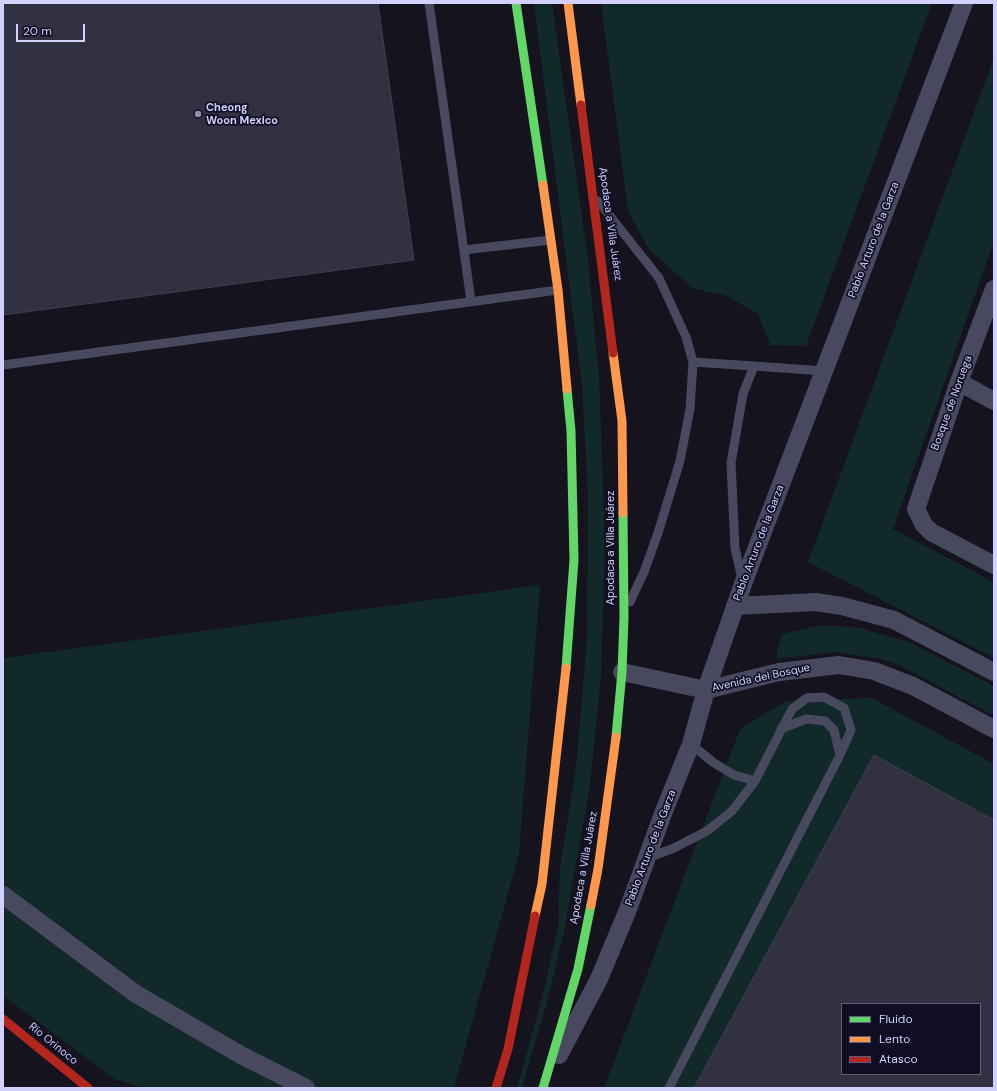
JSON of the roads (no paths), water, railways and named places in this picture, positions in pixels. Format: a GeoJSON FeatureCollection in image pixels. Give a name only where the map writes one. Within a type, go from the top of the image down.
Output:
{"type":"FeatureCollection","features":[{"type":"Feature","properties":{"kind":"main road"},"geometry":{"type":"LineString","coordinates":[[496,1088],[508,1049],[542,884],[565,684],[573,552],[571,431],[558,290],[516,3]]}},
{"type":"Feature","properties":{"kind":"main road","name":"Apodaca a Villa Juárez"},"geometry":{"type":"LineString","coordinates":[[545,1083],[578,969],[598,870],[616,734],[622,672],[624,618],[622,421],[568,3]]}},
{"type":"Feature","properties":{"kind":"main road","name":"Río Orinoco"},"geometry":{"type":"LineString","coordinates":[[3,1019],[88,1088]]}},
{"type":"Feature","properties":{"kind":"street","name":"Pablo Arturo de la Garza"},"geometry":{"type":"LineString","coordinates":[[545,1083],[598,979],[627,912],[646,858],[692,744],[706,690],[743,584],[964,3]]}},
{"type":"Feature","properties":{"kind":"street","name":"Bosque de Noruega"},"geometry":{"type":"LineString","coordinates":[[994,289],[959,382],[917,502],[916,509],[919,517],[931,532],[994,565]]}},
{"type":"Feature","properties":{"kind":"street"},"geometry":{"type":"LineString","coordinates":[[959,382],[994,401]]}},
{"type":"Feature","properties":{"kind":"street"},"geometry":{"type":"LineString","coordinates":[[735,606],[816,602],[842,606],[894,620],[994,672]]}},
{"type":"Feature","properties":{"kind":"street","name":"Avenida del Bosque"},"geometry":{"type":"LineString","coordinates":[[706,690],[780,672],[839,665],[874,671],[913,686],[994,729]]}},
{"type":"Feature","properties":{"kind":"street"},"geometry":{"type":"LineString","coordinates":[[622,672],[706,690]]}},
{"type":"Feature","properties":{"kind":"street"},"geometry":{"type":"LineString","coordinates":[[3,895],[136,994],[242,1055],[306,1088]]}},
{"type":"Feature","properties":{"kind":"lane"},"geometry":{"type":"LineString","coordinates":[[429,3],[471,300]]}},
{"type":"Feature","properties":{"kind":"lane"},"geometry":{"type":"LineString","coordinates":[[593,194],[659,278],[686,337],[693,362],[690,409],[680,461],[658,533],[644,572],[624,618]]}},
{"type":"Feature","properties":{"kind":"lane"},"geometry":{"type":"LineString","coordinates":[[464,250],[550,240]]}},
{"type":"Feature","properties":{"kind":"lane"},"geometry":{"type":"LineString","coordinates":[[3,365],[471,300],[558,290]]}},
{"type":"Feature","properties":{"kind":"lane"},"geometry":{"type":"LineString","coordinates":[[693,362],[824,371]]}},
{"type":"Feature","properties":{"kind":"lane"},"geometry":{"type":"LineString","coordinates":[[743,584],[735,548],[731,464],[744,394],[754,366]]}},
{"type":"Feature","properties":{"kind":"lane"},"geometry":{"type":"LineString","coordinates":[[646,858],[674,848],[707,831],[732,811],[755,782],[792,708],[807,698],[824,697],[844,708],[851,730],[840,755],[669,1088]]}},
{"type":"Feature","properties":{"kind":"lane"},"geometry":{"type":"LineString","coordinates":[[781,730],[806,719],[825,721],[834,730],[840,755]]}},
{"type":"Feature","properties":{"kind":"lane"},"geometry":{"type":"LineString","coordinates":[[692,744],[714,763],[734,775],[755,782]]}},
{"type":"Feature","properties":{"kind":"place","name":"Cheong Woon Mexico"},"geometry":{"type":"Point","coordinates":[198,114]}}]}
